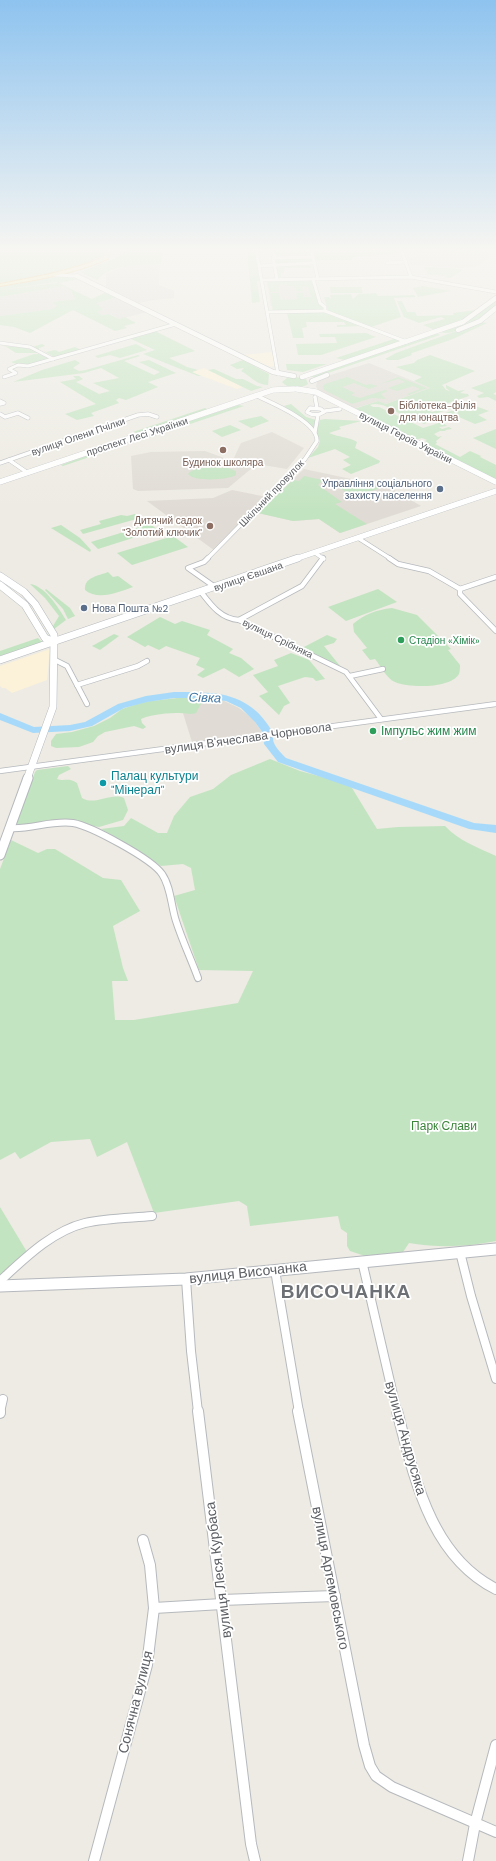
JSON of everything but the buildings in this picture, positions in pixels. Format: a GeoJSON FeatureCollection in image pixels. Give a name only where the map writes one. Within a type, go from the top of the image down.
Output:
{"type":"FeatureCollection","features":[{"type":"Feature","properties":{"kind":"main road"},"geometry":{"type":"LineString","coordinates":[[200,336],[278,374],[302,377],[425,336]]}},
{"type":"Feature","properties":{"kind":"main road"},"geometry":{"type":"LineString","coordinates":[[405,348],[441,336]]}},
{"type":"Feature","properties":{"kind":"main road"},"geometry":{"type":"LineString","coordinates":[[278,374],[279,382]]}},
{"type":"Feature","properties":{"kind":"main road"},"geometry":{"type":"LineString","coordinates":[[279,382],[296,389],[330,374]]}},
{"type":"Feature","properties":{"kind":"main road"},"geometry":{"type":"LineString","coordinates":[[274,390],[279,382],[294,376]]}},
{"type":"Feature","properties":{"kind":"main road"},"geometry":{"type":"LineString","coordinates":[[302,377],[311,383]]}},
{"type":"Feature","properties":{"kind":"main road","name":"вулиця Героїв України"},"geometry":{"type":"LineString","coordinates":[[311,383],[316,394]]}},
{"type":"Feature","properties":{"kind":"main road","name":"вулиця Героїв України"},"geometry":{"type":"LineString","coordinates":[[296,389],[316,394],[496,482]]}},
{"type":"Feature","properties":{"kind":"main road","name":"проспект Лесі Українки"},"geometry":{"type":"LineString","coordinates":[[0,482],[274,390],[296,389]]}},
{"type":"Feature","properties":{"kind":"main road","name":"вулиця Євшана"},"geometry":{"type":"LineString","coordinates":[[0,660],[496,491]]}},
{"type":"Feature","properties":{"kind":"main road"},"geometry":{"type":"LineString","coordinates":[[0,576],[24,592],[35,604],[54,635],[55,660],[53,707],[0,855]]}},
{"type":"Feature","properties":{"kind":"main road"},"geometry":{"type":"LineString","coordinates":[[0,585],[25,605],[45,638],[54,642]]}},
{"type":"Feature","properties":{"kind":"main road","name":"вулиця Височанка"},"geometry":{"type":"LineString","coordinates":[[0,1286],[186,1279],[496,1249]]}},
{"type":"Feature","properties":{"kind":"street"},"geometry":{"type":"LineString","coordinates":[[4,377],[16,373],[9,369],[18,366],[31,366],[134,336]]}},
{"type":"Feature","properties":{"kind":"street"},"geometry":{"type":"LineString","coordinates":[[272,336],[278,374]]}},
{"type":"Feature","properties":{"kind":"street"},"geometry":{"type":"LineString","coordinates":[[391,336],[407,342]]}},
{"type":"Feature","properties":{"kind":"street"},"geometry":{"type":"LineString","coordinates":[[0,343],[30,347],[53,359]]}},
{"type":"Feature","properties":{"kind":"street"},"geometry":{"type":"LineString","coordinates":[[316,394],[317,408]]}},
{"type":"Feature","properties":{"kind":"street"},"geometry":{"type":"LineString","coordinates":[[257,396],[286,410],[315,432],[318,415]]}},
{"type":"Feature","properties":{"kind":"street"},"geometry":{"type":"LineString","coordinates":[[0,401],[4,403],[0,404]]}},
{"type":"Feature","properties":{"kind":"street"},"geometry":{"type":"LineString","coordinates":[[324,411],[317,408],[310,408],[307,411],[310,414],[318,415],[324,411],[340,409]]}},
{"type":"Feature","properties":{"kind":"street"},"geometry":{"type":"LineString","coordinates":[[0,414],[5,417],[18,413],[28,418]]}},
{"type":"Feature","properties":{"kind":"street","name":"вулиця Олени Пчілки"},"geometry":{"type":"LineString","coordinates":[[0,463],[138,415],[148,414],[157,417]]}},
{"type":"Feature","properties":{"kind":"street","name":"Шкільний провулок"},"geometry":{"type":"LineString","coordinates":[[215,587],[188,568],[205,561],[305,458],[315,446],[317,440],[315,432]]}},
{"type":"Feature","properties":{"kind":"street"},"geometry":{"type":"LineString","coordinates":[[9,460],[28,473]]}},
{"type":"Feature","properties":{"kind":"street"},"geometry":{"type":"LineString","coordinates":[[358,538],[398,564],[429,571],[460,589],[496,577]]}},
{"type":"Feature","properties":{"kind":"street","name":"вулиця Срібняка"},"geometry":{"type":"LineString","coordinates":[[239,620],[302,586],[324,559],[315,553]]}},
{"type":"Feature","properties":{"kind":"street"},"geometry":{"type":"LineString","coordinates":[[460,589],[460,594],[496,631]]}},
{"type":"Feature","properties":{"kind":"street"},"geometry":{"type":"LineString","coordinates":[[201,592],[210,605],[230,619],[239,620]]}},
{"type":"Feature","properties":{"kind":"street","name":"вулиця Срібняка"},"geometry":{"type":"LineString","coordinates":[[239,620],[298,647],[350,676],[381,719]]}},
{"type":"Feature","properties":{"kind":"street"},"geometry":{"type":"LineString","coordinates":[[55,660],[68,666],[87,704]]}},
{"type":"Feature","properties":{"kind":"street"},"geometry":{"type":"LineString","coordinates":[[77,685],[138,666],[147,661]]}},
{"type":"Feature","properties":{"kind":"street"},"geometry":{"type":"LineString","coordinates":[[350,676],[383,669]]}},
{"type":"Feature","properties":{"kind":"street","name":"вулиця В'ячеслава Чорновола"},"geometry":{"type":"LineString","coordinates":[[0,771],[496,704]]}},
{"type":"Feature","properties":{"kind":"street"},"geometry":{"type":"LineString","coordinates":[[9,828],[22,830],[58,822],[82,825],[138,854],[150,863],[161,873],[179,928],[198,978]]}},
{"type":"Feature","properties":{"kind":"street"},"geometry":{"type":"LineString","coordinates":[[0,1281],[29,1254],[51,1238],[76,1226],[85,1223],[152,1216]]}},
{"type":"Feature","properties":{"kind":"street"},"geometry":{"type":"LineString","coordinates":[[460,1252],[471,1296],[496,1379]]}},
{"type":"Feature","properties":{"kind":"street","name":"вулиця Андрусяка"},"geometry":{"type":"LineString","coordinates":[[362,1261],[402,1430],[423,1499],[443,1541],[459,1564],[483,1583],[496,1589]]}},
{"type":"Feature","properties":{"kind":"street","name":"вулиця Артемовського"},"geometry":{"type":"LineString","coordinates":[[274,1270],[292,1379],[364,1745],[370,1766],[376,1776],[392,1787],[496,1832]]}},
{"type":"Feature","properties":{"kind":"street","name":"вулиця Леся Курбаса"},"geometry":{"type":"LineString","coordinates":[[186,1279],[191,1351],[251,1844],[255,1861]]}},
{"type":"Feature","properties":{"kind":"street"},"geometry":{"type":"LineString","coordinates":[[0,1413],[3,1398]]}},
{"type":"Feature","properties":{"kind":"street","name":"Сонячна вулиця"},"geometry":{"type":"LineString","coordinates":[[94,1861],[147,1665],[154,1608],[150,1565],[143,1540]]}},
{"type":"Feature","properties":{"kind":"street"},"geometry":{"type":"LineString","coordinates":[[154,1608],[222,1602],[335,1596]]}},
{"type":"Feature","properties":{"kind":"street"},"geometry":{"type":"LineString","coordinates":[[468,1861],[475,1824],[496,1745]]}},
{"type":"Feature","properties":{"kind":"shaded area"},"geometry":{"type":"Polygon","coordinates":[[[272,352],[275,366],[270,367],[244,355],[272,352]]]}},
{"type":"Feature","properties":{"kind":"shaded area"},"geometry":{"type":"Polygon","coordinates":[[[369,363],[430,388],[386,404],[378,401],[353,409],[318,390],[316,386],[318,379],[369,363]]]}},
{"type":"Feature","properties":{"kind":"shaded area"},"geometry":{"type":"Polygon","coordinates":[[[204,368],[243,387],[237,389],[191,372],[204,368]]]}},
{"type":"Feature","properties":{"kind":"shaded area"},"geometry":{"type":"Polygon","coordinates":[[[272,432],[304,448],[287,469],[233,460],[241,443],[272,432]]]}},
{"type":"Feature","properties":{"kind":"shaded area"},"geometry":{"type":"Polygon","coordinates":[[[205,451],[252,468],[228,488],[138,491],[133,489],[131,456],[151,452],[205,451]]]}},
{"type":"Feature","properties":{"kind":"shaded area"},"geometry":{"type":"Polygon","coordinates":[[[304,469],[389,487],[421,506],[340,533],[319,519],[293,521],[258,513],[304,469]]]}},
{"type":"Feature","properties":{"kind":"shaded area","name":"Дитячий садок \"Золотий ключик\""},"geometry":{"type":"Polygon","coordinates":[[[232,490],[267,497],[215,551],[147,501],[213,498],[232,490]]]}},
{"type":"Feature","properties":{"kind":"shaded area"},"geometry":{"type":"Polygon","coordinates":[[[50,649],[47,680],[12,693],[0,686],[0,666],[50,649]]]}},
{"type":"Feature","properties":{"kind":"shaded area"},"geometry":{"type":"Polygon","coordinates":[[[178,697],[222,700],[239,708],[253,719],[262,732],[192,742],[178,697]]]}},
{"type":"Feature","properties":{"kind":"green space"},"geometry":{"type":"Polygon","coordinates":[[[137,336],[165,336],[195,351],[169,358],[187,367],[198,370],[192,372],[201,376],[143,354],[155,350],[129,338],[137,336]]]}},
{"type":"Feature","properties":{"kind":"green space"},"geometry":{"type":"Polygon","coordinates":[[[292,336],[304,336],[304,338],[293,338],[292,336]]]}},
{"type":"Feature","properties":{"kind":"green space"},"geometry":{"type":"Polygon","coordinates":[[[320,336],[376,337],[321,355],[298,355],[296,344],[337,343],[335,337],[320,336]]]}},
{"type":"Feature","properties":{"kind":"green space"},"geometry":{"type":"Polygon","coordinates":[[[428,336],[438,336],[316,377],[310,377],[428,336]]]}},
{"type":"Feature","properties":{"kind":"green space"},"geometry":{"type":"Polygon","coordinates":[[[443,336],[460,336],[412,353],[412,355],[398,360],[385,359],[396,353],[443,336]]]}},
{"type":"Feature","properties":{"kind":"green space"},"geometry":{"type":"Polygon","coordinates":[[[397,338],[403,340],[344,360],[336,358],[397,338]]]}},
{"type":"Feature","properties":{"kind":"green space"},"geometry":{"type":"Polygon","coordinates":[[[42,344],[45,346],[39,348],[39,353],[16,353],[5,346],[29,348],[42,344]]]}},
{"type":"Feature","properties":{"kind":"green space"},"geometry":{"type":"Polygon","coordinates":[[[136,344],[147,350],[120,358],[110,355],[98,358],[95,356],[136,344]]]}},
{"type":"Feature","properties":{"kind":"green space"},"geometry":{"type":"Polygon","coordinates":[[[75,347],[81,350],[54,357],[42,350],[46,352],[55,350],[59,352],[75,347]]]}},
{"type":"Feature","properties":{"kind":"green space"},"geometry":{"type":"Polygon","coordinates":[[[34,354],[39,354],[49,359],[22,366],[11,362],[34,354]]]}},
{"type":"Feature","properties":{"kind":"green space"},"geometry":{"type":"Polygon","coordinates":[[[138,355],[140,356],[124,361],[154,375],[160,372],[139,362],[149,360],[176,373],[148,382],[158,387],[126,400],[119,398],[116,400],[119,403],[91,413],[94,416],[77,420],[65,414],[96,404],[60,382],[76,379],[73,376],[79,376],[83,379],[76,382],[99,394],[110,391],[93,383],[119,378],[101,368],[84,373],[13,382],[42,370],[75,360],[80,363],[73,368],[79,371],[138,355]]]}},
{"type":"Feature","properties":{"kind":"green space"},"geometry":{"type":"Polygon","coordinates":[[[430,355],[475,371],[442,385],[446,390],[450,391],[446,388],[446,385],[458,391],[465,390],[460,393],[468,394],[469,396],[428,410],[432,412],[469,400],[473,401],[432,415],[436,419],[424,424],[379,404],[370,405],[373,407],[379,407],[423,428],[442,422],[447,426],[439,427],[442,429],[449,427],[452,429],[440,431],[434,434],[438,437],[442,436],[436,441],[437,443],[435,444],[460,457],[470,451],[481,456],[480,457],[496,465],[496,480],[426,444],[427,442],[425,441],[427,440],[422,438],[415,440],[354,409],[378,401],[386,404],[430,388],[414,381],[422,377],[396,367],[414,363],[417,360],[430,355]]]}},
{"type":"Feature","properties":{"kind":"green space"},"geometry":{"type":"Polygon","coordinates":[[[243,360],[269,374],[268,385],[260,384],[241,371],[244,368],[237,369],[230,365],[243,360]]]}},
{"type":"Feature","properties":{"kind":"green space"},"geometry":{"type":"Polygon","coordinates":[[[286,364],[327,364],[303,372],[287,370],[286,364]]]}},
{"type":"Feature","properties":{"kind":"green space"},"geometry":{"type":"Polygon","coordinates":[[[214,369],[236,379],[243,379],[257,386],[263,387],[251,391],[208,370],[214,369]]]}},
{"type":"Feature","properties":{"kind":"green space"},"geometry":{"type":"Polygon","coordinates":[[[295,377],[306,379],[308,384],[295,388],[282,382],[287,378],[295,377]]]}},
{"type":"Feature","properties":{"kind":"green space"},"geometry":{"type":"Polygon","coordinates":[[[347,377],[366,385],[370,384],[378,386],[369,389],[354,383],[342,387],[355,393],[351,395],[360,398],[385,390],[388,391],[381,394],[386,399],[372,398],[352,404],[324,390],[323,386],[325,384],[347,377]]]}},
{"type":"Feature","properties":{"kind":"green space"},"geometry":{"type":"Polygon","coordinates":[[[398,377],[427,388],[409,395],[407,394],[420,389],[413,386],[397,391],[388,388],[405,382],[399,379],[380,384],[398,377]]]}},
{"type":"Feature","properties":{"kind":"green space"},"geometry":{"type":"Polygon","coordinates":[[[496,379],[496,392],[493,394],[496,395],[496,401],[488,397],[479,398],[477,396],[484,393],[471,388],[496,379]]]}},
{"type":"Feature","properties":{"kind":"green space"},"geometry":{"type":"Polygon","coordinates":[[[291,404],[306,417],[316,420],[314,428],[284,406],[291,404]]]}},
{"type":"Feature","properties":{"kind":"green space"},"geometry":{"type":"Polygon","coordinates":[[[470,404],[489,411],[478,415],[487,420],[475,424],[459,417],[440,415],[470,404]]]}},
{"type":"Feature","properties":{"kind":"green space"},"geometry":{"type":"Polygon","coordinates":[[[238,405],[244,406],[145,439],[142,437],[238,405]]]}},
{"type":"Feature","properties":{"kind":"green space"},"geometry":{"type":"Polygon","coordinates":[[[205,408],[207,410],[137,433],[133,432],[205,408]]]}},
{"type":"Feature","properties":{"kind":"green space"},"geometry":{"type":"Polygon","coordinates":[[[261,416],[269,421],[251,428],[238,421],[261,416]]]}},
{"type":"Feature","properties":{"kind":"green space"},"geometry":{"type":"Polygon","coordinates":[[[320,420],[361,421],[339,427],[341,429],[329,433],[357,442],[355,448],[380,461],[379,463],[351,474],[342,469],[351,465],[343,460],[350,457],[335,449],[308,458],[318,447],[320,441],[316,432],[320,420]]]}},
{"type":"Feature","properties":{"kind":"green space"},"geometry":{"type":"Polygon","coordinates":[[[230,425],[241,430],[222,437],[212,431],[230,425]]]}},
{"type":"Feature","properties":{"kind":"green space"},"geometry":{"type":"Polygon","coordinates":[[[496,429],[496,449],[473,438],[496,429]]]}},
{"type":"Feature","properties":{"kind":"green space"},"geometry":{"type":"Polygon","coordinates":[[[119,444],[122,446],[63,466],[61,465],[119,444]]]}},
{"type":"Feature","properties":{"kind":"green space"},"geometry":{"type":"Polygon","coordinates":[[[201,468],[228,468],[236,471],[236,475],[226,478],[204,479],[191,477],[188,474],[195,469],[201,468]]]}},
{"type":"Feature","properties":{"kind":"green space"},"geometry":{"type":"Polygon","coordinates":[[[304,476],[323,480],[318,485],[342,502],[335,504],[367,524],[340,533],[319,519],[293,521],[258,513],[293,480],[299,481],[304,476]]]}},
{"type":"Feature","properties":{"kind":"green space"},"geometry":{"type":"Polygon","coordinates":[[[352,482],[380,488],[354,497],[338,487],[352,482]]]}},
{"type":"Feature","properties":{"kind":"green space"},"geometry":{"type":"Polygon","coordinates":[[[135,514],[140,518],[83,534],[80,530],[101,524],[99,521],[121,515],[127,516],[135,514]]]}},
{"type":"Feature","properties":{"kind":"green space"},"geometry":{"type":"Polygon","coordinates":[[[150,524],[158,530],[98,549],[91,542],[150,524]]]}},
{"type":"Feature","properties":{"kind":"green space"},"geometry":{"type":"Polygon","coordinates":[[[61,525],[80,538],[91,550],[90,552],[51,528],[61,525]]]}},
{"type":"Feature","properties":{"kind":"green space"},"geometry":{"type":"Polygon","coordinates":[[[173,536],[188,547],[132,565],[117,553],[173,536]]]}},
{"type":"Feature","properties":{"kind":"green space"},"geometry":{"type":"Polygon","coordinates":[[[108,572],[113,577],[118,576],[133,587],[115,593],[102,595],[96,595],[85,590],[85,586],[89,580],[108,572]]]}},
{"type":"Feature","properties":{"kind":"green space"},"geometry":{"type":"Polygon","coordinates":[[[30,584],[46,593],[55,603],[66,620],[54,629],[53,626],[59,616],[45,598],[30,584]]]}},
{"type":"Feature","properties":{"kind":"green space"},"geometry":{"type":"Polygon","coordinates":[[[46,589],[70,608],[75,616],[68,619],[63,609],[45,590],[46,589]]]}},
{"type":"Feature","properties":{"kind":"green space"},"geometry":{"type":"Polygon","coordinates":[[[378,589],[397,602],[346,621],[328,607],[378,589]]]}},
{"type":"Feature","properties":{"kind":"green space","name":"Стадіон «Хімік»"},"geometry":{"type":"Polygon","coordinates":[[[392,608],[417,615],[451,649],[448,650],[460,665],[459,674],[454,679],[438,685],[429,686],[401,684],[389,678],[375,659],[370,660],[362,650],[367,648],[354,632],[353,624],[371,613],[392,608]]]}},
{"type":"Feature","properties":{"kind":"green space"},"geometry":{"type":"Polygon","coordinates":[[[160,617],[175,624],[182,621],[210,630],[207,635],[233,649],[229,653],[241,658],[254,669],[239,677],[224,668],[203,678],[197,675],[205,669],[196,665],[200,658],[166,646],[159,650],[148,645],[145,647],[127,637],[160,617]]]}},
{"type":"Feature","properties":{"kind":"green space"},"geometry":{"type":"Polygon","coordinates":[[[114,634],[119,636],[100,650],[92,646],[114,634]]]}},
{"type":"Feature","properties":{"kind":"green space"},"geometry":{"type":"Polygon","coordinates":[[[327,635],[337,639],[334,643],[324,646],[344,671],[302,648],[327,635]]]}},
{"type":"Feature","properties":{"kind":"green space"},"geometry":{"type":"Polygon","coordinates":[[[38,638],[42,642],[0,656],[0,651],[38,638]]]}},
{"type":"Feature","properties":{"kind":"green space"},"geometry":{"type":"Polygon","coordinates":[[[291,653],[309,660],[325,679],[316,681],[313,678],[305,677],[278,686],[290,703],[284,706],[279,715],[259,696],[268,692],[253,675],[278,666],[274,660],[291,653]]]}},
{"type":"Feature","properties":{"kind":"green space"},"geometry":{"type":"Polygon","coordinates":[[[186,697],[201,699],[202,702],[196,713],[170,713],[150,716],[141,719],[142,723],[146,727],[143,729],[134,726],[105,732],[98,736],[93,742],[79,747],[56,748],[51,746],[51,741],[56,734],[72,732],[94,726],[110,718],[122,709],[143,702],[186,697]]]}},
{"type":"Feature","properties":{"kind":"green space","name":"Парк Слави"},"geometry":{"type":"Polygon","coordinates":[[[270,759],[300,771],[344,783],[352,788],[377,829],[445,826],[462,840],[496,856],[496,1241],[473,1245],[452,1246],[432,1246],[409,1243],[401,1255],[365,1256],[350,1251],[347,1246],[347,1233],[341,1229],[338,1216],[250,1226],[247,1206],[239,1201],[154,1213],[127,1142],[97,1157],[90,1139],[51,1142],[20,1159],[15,1152],[0,1160],[0,869],[11,840],[38,853],[47,849],[55,849],[103,878],[121,880],[140,911],[113,926],[123,968],[128,981],[112,981],[115,1020],[134,1020],[238,1003],[253,971],[199,970],[174,896],[195,890],[191,868],[183,864],[161,866],[141,852],[101,829],[124,826],[131,818],[158,833],[167,833],[174,816],[190,797],[213,789],[231,775],[270,759]]]}},
{"type":"Feature","properties":{"kind":"green space"},"geometry":{"type":"Polygon","coordinates":[[[68,766],[71,769],[59,775],[57,779],[71,780],[77,783],[82,798],[87,800],[92,801],[114,797],[124,798],[128,810],[123,820],[99,827],[65,821],[19,827],[17,823],[35,772],[37,770],[68,766]]]}},
{"type":"Feature","properties":{"kind":"green space"},"geometry":{"type":"Polygon","coordinates":[[[0,1207],[27,1252],[0,1280],[0,1207]]]}},
{"type":"Feature","properties":{"kind":"waterway","name":"Сівка"},"geometry":{"type":"LineString","coordinates":[[0,716],[33,730],[70,728],[88,724],[121,706],[146,699],[174,695],[202,695],[228,698],[244,706],[259,720],[268,733],[269,744],[282,760],[473,826],[496,829]]}},
{"type":"Feature","properties":{"kind":"place","name":"Бібліотека-філія для юнацтва"},"geometry":{"type":"Point","coordinates":[391,411]}},
{"type":"Feature","properties":{"kind":"place","name":"Будинок школяра"},"geometry":{"type":"Point","coordinates":[223,450]}},
{"type":"Feature","properties":{"kind":"place","name":"Управління соціального захисту населення"},"geometry":{"type":"Point","coordinates":[440,489]}},
{"type":"Feature","properties":{"kind":"place","name":"Дитячий садок \"Золотий ключик\""},"geometry":{"type":"Point","coordinates":[210,526]}},
{"type":"Feature","properties":{"kind":"place","name":"Нова Пошта №2"},"geometry":{"type":"Point","coordinates":[84,608]}},
{"type":"Feature","properties":{"kind":"place","name":"Стадіон «Хімік»"},"geometry":{"type":"Point","coordinates":[401,640]}},
{"type":"Feature","properties":{"kind":"place","name":"Імпульс жим жим"},"geometry":{"type":"Point","coordinates":[373,731]}},
{"type":"Feature","properties":{"kind":"place","name":"Палац культури \"Мінерал\""},"geometry":{"type":"Point","coordinates":[103,783]}},
{"type":"Feature","properties":{"kind":"district","name":"ВИСОЧАНКА"},"geometry":{"type":"Point","coordinates":[346,1291]}}]}
